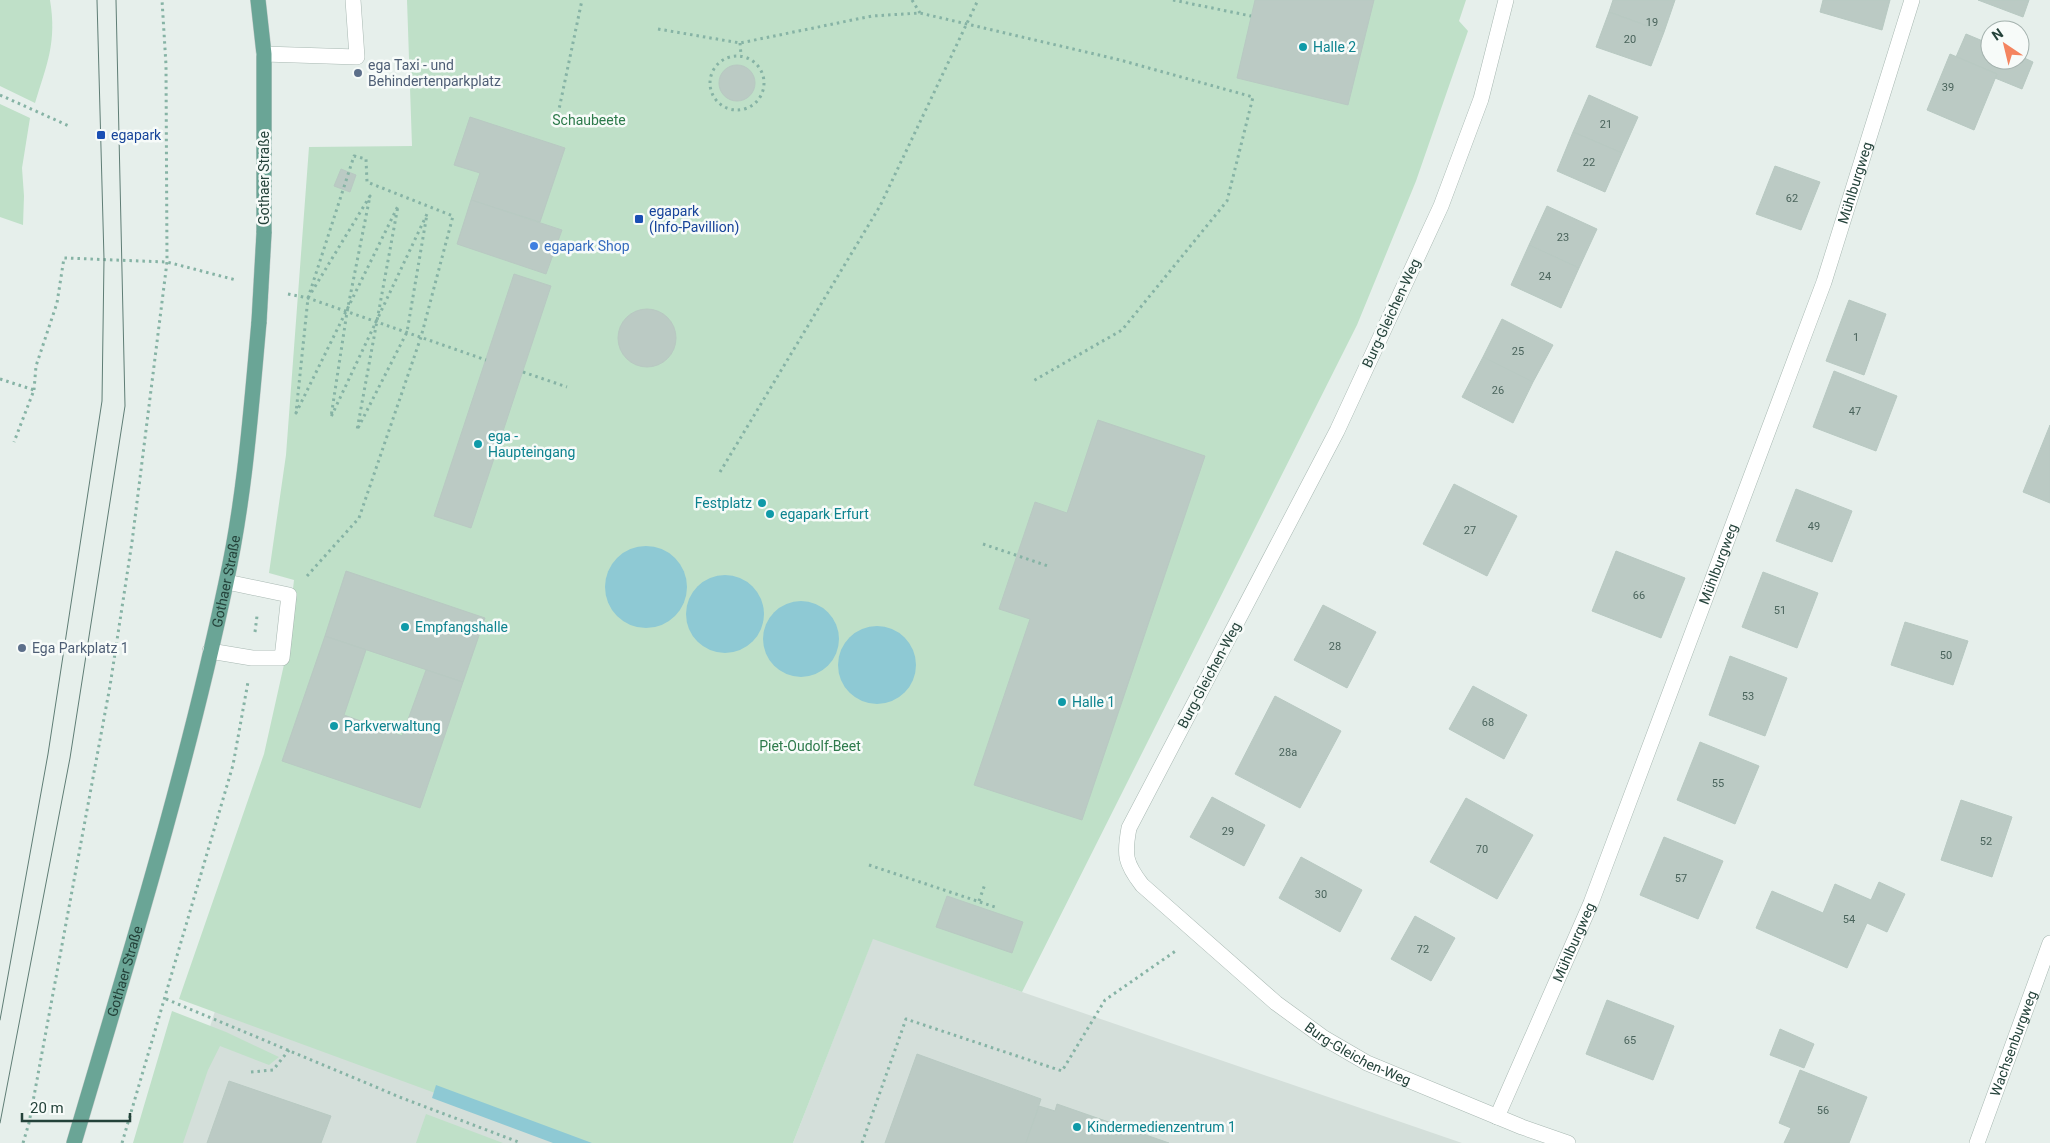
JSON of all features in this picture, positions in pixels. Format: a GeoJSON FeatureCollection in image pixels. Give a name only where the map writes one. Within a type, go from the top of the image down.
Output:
{"type":"FeatureCollection","features":[{"type":"Feature","properties":{"kind":"main road","name":"Gothaer Straße"},"geometry":{"type":"LineString","coordinates":[[74,1143],[189,744],[227,582],[248,453],[264,233],[264,54],[258,0]]}},
{"type":"Feature","properties":{"kind":"street"},"geometry":{"type":"LineString","coordinates":[[264,54],[357,57],[353,0]]}},
{"type":"Feature","properties":{"kind":"street","name":"Burg-Gleichen-Weg"},"geometry":{"type":"LineString","coordinates":[[1506,0],[1481,99],[1441,206],[1337,431],[1129,828],[1124,852],[1130,870],[1142,885],[1276,1003],[1324,1038],[1367,1063],[1568,1143]]}},
{"type":"Feature","properties":{"kind":"street","name":"Mühlburgweg"},"geometry":{"type":"LineString","coordinates":[[1497,1116],[1591,903],[1824,282],[1912,0]]}},
{"type":"Feature","properties":{"kind":"street"},"geometry":{"type":"LineString","coordinates":[[210,651],[252,658],[282,658],[288,595],[227,582]]}},
{"type":"Feature","properties":{"kind":"street","name":"Wachsenburgweg"},"geometry":{"type":"LineString","coordinates":[[1977,1143],[2050,943]]}},
{"type":"Feature","properties":{"kind":"path"},"geometry":{"type":"LineString","coordinates":[[23,1143],[29,1123],[110,686],[132,542],[167,262],[166,65],[162,0]]}},
{"type":"Feature","properties":{"kind":"path"},"geometry":{"type":"LineString","coordinates":[[558,114],[582,0]]}},
{"type":"Feature","properties":{"kind":"path"},"geometry":{"type":"LineString","coordinates":[[912,0],[920,13]]}},
{"type":"Feature","properties":{"kind":"path"},"geometry":{"type":"LineString","coordinates":[[720,472],[880,206],[978,0]]}},
{"type":"Feature","properties":{"kind":"path"},"geometry":{"type":"LineString","coordinates":[[1173,0],[1252,16]]}},
{"type":"Feature","properties":{"kind":"path"},"geometry":{"type":"LineString","coordinates":[[658,29],[740,43],[872,16],[920,13],[1120,60],[1253,97],[1227,201],[1122,330],[1033,381]]}},
{"type":"Feature","properties":{"kind":"path"},"geometry":{"type":"LineString","coordinates":[[740,43],[741,55]]}},
{"type":"Feature","properties":{"kind":"path"},"geometry":{"type":"LineString","coordinates":[[741,55],[754,62],[761,69],[764,87],[755,104],[736,110],[719,104],[713,97],[710,88],[710,78],[713,69],[720,62],[731,56],[741,55]]}},
{"type":"Feature","properties":{"kind":"path"},"geometry":{"type":"LineString","coordinates":[[0,95],[69,126]]}},
{"type":"Feature","properties":{"kind":"path"},"geometry":{"type":"LineString","coordinates":[[288,595],[359,518],[421,338],[453,216],[367,182],[366,159],[354,156],[308,298],[296,413],[347,312],[398,206],[376,322],[357,430],[408,332],[427,214],[376,322],[331,418],[347,312],[370,196],[308,298]]}},
{"type":"Feature","properties":{"kind":"path"},"geometry":{"type":"LineString","coordinates":[[14,442],[34,390],[36,366],[57,303],[64,258],[167,262],[241,281]]}},
{"type":"Feature","properties":{"kind":"path"},"geometry":{"type":"LineString","coordinates":[[287,294],[308,298],[486,360]]}},
{"type":"Feature","properties":{"kind":"path"},"geometry":{"type":"LineString","coordinates":[[523,372],[567,387]]}},
{"type":"Feature","properties":{"kind":"path"},"geometry":{"type":"LineString","coordinates":[[0,379],[34,390]]}},
{"type":"Feature","properties":{"kind":"path"},"geometry":{"type":"LineString","coordinates":[[983,544],[1048,566]]}},
{"type":"Feature","properties":{"kind":"path"},"geometry":{"type":"LineString","coordinates":[[122,1143],[166,999],[233,765],[252,658],[260,588]]}},
{"type":"Feature","properties":{"kind":"path"},"geometry":{"type":"LineString","coordinates":[[869,865],[995,907]]}},
{"type":"Feature","properties":{"kind":"path"},"geometry":{"type":"LineString","coordinates":[[979,901],[985,884]]}},
{"type":"Feature","properties":{"kind":"path"},"geometry":{"type":"LineString","coordinates":[[862,1143],[906,1019],[1062,1071],[1105,1000],[1199,935]]}},
{"type":"Feature","properties":{"kind":"path"},"geometry":{"type":"LineString","coordinates":[[166,999],[402,1098],[521,1143]]}},
{"type":"Feature","properties":{"kind":"path"},"geometry":{"type":"LineString","coordinates":[[251,1072],[273,1070],[289,1050]]}},
{"type":"Feature","properties":{"kind":"shaded area"},"geometry":{"type":"Polygon","coordinates":[[[873,938],[1022,992],[1462,1143],[793,1143],[873,938]]]}},
{"type":"Feature","properties":{"kind":"shaded area"},"geometry":{"type":"Polygon","coordinates":[[[215,1011],[408,1082],[571,1143],[173,1143],[215,1011]]]}},
{"type":"Feature","properties":{"kind":"green space"},"geometry":{"type":"Polygon","coordinates":[[[0,0],[50,0],[52,28],[50,53],[35,103],[0,86],[0,0]]]}},
{"type":"Feature","properties":{"kind":"green space","name":"egapark Erfurt"},"geometry":{"type":"Polygon","coordinates":[[[407,0],[1466,0],[1459,21],[1468,31],[1416,181],[1357,325],[1022,992],[873,939],[793,1143],[571,1143],[179,999],[264,754],[285,660],[294,580],[269,573],[286,455],[309,147],[412,146],[407,0]]]}},
{"type":"Feature","properties":{"kind":"green space"},"geometry":{"type":"Polygon","coordinates":[[[0,104],[30,118],[22,168],[24,196],[23,225],[0,217],[0,104]]]}},
{"type":"Feature","properties":{"kind":"green space"},"geometry":{"type":"Polygon","coordinates":[[[172,1011],[226,1032],[279,1057],[269,1065],[220,1046],[208,1070],[183,1143],[133,1143],[172,1011]]]}},
{"type":"Feature","properties":{"kind":"green space"},"geometry":{"type":"Polygon","coordinates":[[[426,1114],[503,1143],[416,1143],[426,1114]]]}},
{"type":"Feature","properties":{"kind":"water"},"geometry":{"type":"Polygon","coordinates":[[[646,546],[662,549],[675,558],[684,571],[687,587],[684,603],[675,616],[662,625],[646,628],[630,625],[617,616],[608,603],[605,587],[608,571],[617,558],[630,549],[646,546]]]}},
{"type":"Feature","properties":{"kind":"water"},"geometry":{"type":"Polygon","coordinates":[[[717,575],[733,575],[747,581],[758,592],[764,606],[764,622],[758,636],[747,647],[733,653],[717,653],[703,647],[692,636],[686,622],[686,606],[692,592],[703,581],[717,575]]]}},
{"type":"Feature","properties":{"kind":"water"},"geometry":{"type":"Polygon","coordinates":[[[801,601],[815,604],[828,612],[836,625],[839,639],[836,653],[828,666],[815,674],[801,677],[787,674],[774,666],[766,653],[763,639],[766,625],[774,612],[787,604],[801,601]]]}},
{"type":"Feature","properties":{"kind":"water"},"geometry":{"type":"Polygon","coordinates":[[[869,626],[885,626],[899,632],[910,643],[916,657],[916,673],[910,687],[899,698],[885,704],[869,704],[855,698],[844,687],[838,673],[838,657],[844,643],[855,632],[869,626]]]}},
{"type":"Feature","properties":{"kind":"water"},"geometry":{"type":"Polygon","coordinates":[[[436,1085],[592,1143],[553,1143],[432,1098],[436,1085]]]}},
{"type":"Feature","properties":{"kind":"building","name":"Halle 2"},"geometry":{"type":"Polygon","coordinates":[[[1255,0],[1374,0],[1348,105],[1237,78],[1255,0]]]}},
{"type":"Feature","properties":{"kind":"building"},"geometry":{"type":"Polygon","coordinates":[[[1613,0],[1675,0],[1664,32],[1609,12],[1613,0]]]}},
{"type":"Feature","properties":{"kind":"building"},"geometry":{"type":"Polygon","coordinates":[[[1823,0],[1890,0],[1882,30],[1820,12],[1823,0]]]}},
{"type":"Feature","properties":{"kind":"building"},"geometry":{"type":"Polygon","coordinates":[[[1978,0],[2029,0],[2023,17],[1978,0]]]}},
{"type":"Feature","properties":{"kind":"building"},"geometry":{"type":"Polygon","coordinates":[[[1609,12],[1664,32],[1651,66],[1596,47],[1609,12]]]}},
{"type":"Feature","properties":{"kind":"building"},"geometry":{"type":"Polygon","coordinates":[[[1966,34],[1980,40],[1980,67],[1956,57],[1966,34]]]}},
{"type":"Feature","properties":{"kind":"building"},"geometry":{"type":"Polygon","coordinates":[[[1950,54],[1980,67],[1980,70],[1988,70],[1997,74],[1974,130],[1927,110],[1950,54]]]}},
{"type":"Feature","properties":{"kind":"building"},"geometry":{"type":"Polygon","coordinates":[[[737,65],[744,66],[750,70],[754,76],[754,90],[750,96],[744,100],[737,101],[730,100],[724,96],[720,90],[719,83],[720,76],[724,70],[730,66],[737,65]]]}},
{"type":"Feature","properties":{"kind":"building"},"geometry":{"type":"Polygon","coordinates":[[[1987,70],[2030,70],[2022,89],[1995,78],[1997,74],[1987,70]]]}},
{"type":"Feature","properties":{"kind":"building"},"geometry":{"type":"Polygon","coordinates":[[[1589,95],[1638,117],[1622,153],[1573,132],[1589,95]]]}},
{"type":"Feature","properties":{"kind":"building"},"geometry":{"type":"Polygon","coordinates":[[[470,117],[565,148],[540,222],[471,200],[480,173],[454,165],[470,117]]]}},
{"type":"Feature","properties":{"kind":"building"},"geometry":{"type":"Polygon","coordinates":[[[1573,132],[1622,153],[1605,192],[1557,171],[1573,132]]]}},
{"type":"Feature","properties":{"kind":"building"},"geometry":{"type":"Polygon","coordinates":[[[1775,166],[1820,182],[1801,230],[1756,214],[1775,166]]]}},
{"type":"Feature","properties":{"kind":"building"},"geometry":{"type":"Polygon","coordinates":[[[341,169],[356,175],[350,192],[334,186],[341,169]]]}},
{"type":"Feature","properties":{"kind":"building"},"geometry":{"type":"Polygon","coordinates":[[[471,200],[562,230],[546,274],[457,244],[471,200]]]}},
{"type":"Feature","properties":{"kind":"building"},"geometry":{"type":"Polygon","coordinates":[[[1547,206],[1597,229],[1579,268],[1529,245],[1547,206]]]}},
{"type":"Feature","properties":{"kind":"building"},"geometry":{"type":"Polygon","coordinates":[[[1529,245],[1579,268],[1561,308],[1511,285],[1529,245]]]}},
{"type":"Feature","properties":{"kind":"building","name":"ega - Haupteingang"},"geometry":{"type":"Polygon","coordinates":[[[514,274],[551,286],[471,528],[434,516],[514,274]]]}},
{"type":"Feature","properties":{"kind":"building"},"geometry":{"type":"Polygon","coordinates":[[[1849,300],[1886,314],[1864,375],[1826,361],[1849,300]]]}},
{"type":"Feature","properties":{"kind":"building"},"geometry":{"type":"Polygon","coordinates":[[[641,309],[653,309],[668,317],[676,332],[676,344],[668,359],[653,367],[641,367],[626,359],[618,344],[618,332],[626,317],[641,309]]]}},
{"type":"Feature","properties":{"kind":"building"},"geometry":{"type":"Polygon","coordinates":[[[1502,319],[1553,345],[1533,382],[1483,357],[1502,319]]]}},
{"type":"Feature","properties":{"kind":"building"},"geometry":{"type":"Polygon","coordinates":[[[1483,357],[1533,382],[1513,423],[1462,397],[1483,357]]]}},
{"type":"Feature","properties":{"kind":"building"},"geometry":{"type":"Polygon","coordinates":[[[1834,371],[1897,396],[1876,451],[1813,427],[1834,371]]]}},
{"type":"Feature","properties":{"kind":"building","name":"Halle 1"},"geometry":{"type":"Polygon","coordinates":[[[1098,420],[1205,456],[1082,820],[974,785],[1030,619],[999,609],[1035,502],[1067,513],[1098,420]]]}},
{"type":"Feature","properties":{"kind":"building"},"geometry":{"type":"Polygon","coordinates":[[[2050,425],[2050,503],[2023,492],[2050,425]]]}},
{"type":"Feature","properties":{"kind":"building"},"geometry":{"type":"Polygon","coordinates":[[[1454,484],[1517,516],[1487,576],[1423,544],[1454,484]]]}},
{"type":"Feature","properties":{"kind":"building"},"geometry":{"type":"Polygon","coordinates":[[[1796,489],[1852,511],[1832,562],[1776,541],[1796,489]]]}},
{"type":"Feature","properties":{"kind":"building"},"geometry":{"type":"Polygon","coordinates":[[[1616,551],[1685,578],[1661,638],[1592,611],[1616,551]]]}},
{"type":"Feature","properties":{"kind":"building","name":"Empfangshalle"},"geometry":{"type":"Polygon","coordinates":[[[346,571],[485,618],[463,682],[325,636],[346,571]]]}},
{"type":"Feature","properties":{"kind":"building"},"geometry":{"type":"Polygon","coordinates":[[[1763,572],[1818,593],[1797,648],[1742,627],[1763,572]]]}},
{"type":"Feature","properties":{"kind":"building"},"geometry":{"type":"Polygon","coordinates":[[[1323,605],[1376,632],[1347,688],[1294,660],[1323,605]]]}},
{"type":"Feature","properties":{"kind":"building"},"geometry":{"type":"Polygon","coordinates":[[[1905,622],[1968,641],[1953,685],[1891,665],[1905,622]]]}},
{"type":"Feature","properties":{"kind":"building","name":"Parkverwaltung"},"geometry":{"type":"Polygon","coordinates":[[[325,636],[366,650],[344,715],[402,736],[426,670],[463,682],[420,808],[282,761],[325,636]]]}},
{"type":"Feature","properties":{"kind":"building"},"geometry":{"type":"Polygon","coordinates":[[[1730,656],[1787,678],[1765,736],[1709,715],[1730,656]]]}},
{"type":"Feature","properties":{"kind":"building"},"geometry":{"type":"Polygon","coordinates":[[[1473,686],[1527,715],[1504,759],[1449,729],[1473,686]]]}},
{"type":"Feature","properties":{"kind":"building"},"geometry":{"type":"Polygon","coordinates":[[[1275,696],[1341,731],[1300,808],[1235,774],[1275,696]]]}},
{"type":"Feature","properties":{"kind":"building"},"geometry":{"type":"Polygon","coordinates":[[[1700,742],[1759,766],[1735,824],[1677,800],[1700,742]]]}},
{"type":"Feature","properties":{"kind":"building"},"geometry":{"type":"Polygon","coordinates":[[[1212,797],[1265,825],[1244,866],[1190,837],[1212,797]]]}},
{"type":"Feature","properties":{"kind":"building"},"geometry":{"type":"Polygon","coordinates":[[[1466,798],[1533,835],[1497,899],[1430,862],[1466,798]]]}},
{"type":"Feature","properties":{"kind":"building"},"geometry":{"type":"Polygon","coordinates":[[[1961,800],[2012,817],[1992,877],[1941,860],[1961,800]]]}},
{"type":"Feature","properties":{"kind":"building"},"geometry":{"type":"Polygon","coordinates":[[[1664,837],[1723,861],[1698,919],[1640,895],[1664,837]]]}},
{"type":"Feature","properties":{"kind":"building"},"geometry":{"type":"Polygon","coordinates":[[[1301,857],[1362,890],[1340,932],[1279,898],[1301,857]]]}},
{"type":"Feature","properties":{"kind":"building"},"geometry":{"type":"Polygon","coordinates":[[[1879,882],[1905,894],[1887,932],[1867,923],[1847,968],[1756,928],[1772,891],[1823,913],[1835,884],[1871,900],[1879,882]]]}},
{"type":"Feature","properties":{"kind":"building"},"geometry":{"type":"Polygon","coordinates":[[[947,896],[1023,922],[1012,953],[936,927],[947,896]]]}},
{"type":"Feature","properties":{"kind":"building"},"geometry":{"type":"Polygon","coordinates":[[[1415,916],[1455,938],[1431,981],[1391,959],[1415,916]]]}},
{"type":"Feature","properties":{"kind":"building"},"geometry":{"type":"Polygon","coordinates":[[[1607,1000],[1674,1026],[1653,1080],[1586,1054],[1607,1000]]]}},
{"type":"Feature","properties":{"kind":"building"},"geometry":{"type":"Polygon","coordinates":[[[1780,1029],[1814,1044],[1804,1068],[1770,1055],[1780,1029]]]}},
{"type":"Feature","properties":{"kind":"building"},"geometry":{"type":"Polygon","coordinates":[[[917,1054],[1041,1099],[1026,1143],[885,1143],[917,1054]]]}},
{"type":"Feature","properties":{"kind":"building"},"geometry":{"type":"Polygon","coordinates":[[[1800,1070],[1867,1097],[1849,1143],[1784,1143],[1791,1128],[1779,1123],[1800,1070]]]}},
{"type":"Feature","properties":{"kind":"building"},"geometry":{"type":"Polygon","coordinates":[[[229,1081],[331,1116],[321,1143],[207,1143],[229,1081]]]}},
{"type":"Feature","properties":{"kind":"building","name":"Kindermedienzentrum 1"},"geometry":{"type":"Polygon","coordinates":[[[1057,1104],[1169,1143],[1026,1143],[1039,1106],[1055,1111],[1057,1104]]]}},
{"type":"Feature","properties":{"kind":"tram line"},"geometry":{"type":"LineString","coordinates":[[0,1020],[48,754],[102,401],[104,259],[97,0]]}},
{"type":"Feature","properties":{"kind":"tram line"},"geometry":{"type":"LineString","coordinates":[[0,1123],[70,758],[125,406],[116,0]]}},
{"type":"Feature","properties":{"kind":"place","name":"Halle 2"},"geometry":{"type":"Point","coordinates":[1303,47]}},
{"type":"Feature","properties":{"kind":"place","name":"ega Taxi - und Behindertenparkplatz"},"geometry":{"type":"Point","coordinates":[358,73]}},
{"type":"Feature","properties":{"kind":"place","name":"egapark"},"geometry":{"type":"Point","coordinates":[101,135]}},
{"type":"Feature","properties":{"kind":"place","name":"egapark (Info-Pavillion)"},"geometry":{"type":"Point","coordinates":[639,219]}},
{"type":"Feature","properties":{"kind":"place","name":"egapark Shop"},"geometry":{"type":"Point","coordinates":[534,246]}},
{"type":"Feature","properties":{"kind":"place","name":"ega - Haupteingang"},"geometry":{"type":"Point","coordinates":[478,444]}},
{"type":"Feature","properties":{"kind":"place","name":"Festplatz"},"geometry":{"type":"Point","coordinates":[762,503]}},
{"type":"Feature","properties":{"kind":"place","name":"egapark Erfurt"},"geometry":{"type":"Point","coordinates":[770,514]}},
{"type":"Feature","properties":{"kind":"place","name":"Empfangshalle"},"geometry":{"type":"Point","coordinates":[405,627]}},
{"type":"Feature","properties":{"kind":"place","name":"Ega Parkplatz 1"},"geometry":{"type":"Point","coordinates":[22,648]}},
{"type":"Feature","properties":{"kind":"place","name":"Halle 1"},"geometry":{"type":"Point","coordinates":[1062,702]}},
{"type":"Feature","properties":{"kind":"place","name":"Parkverwaltung"},"geometry":{"type":"Point","coordinates":[334,726]}},
{"type":"Feature","properties":{"kind":"place","name":"Kindermedienzentrum 1"},"geometry":{"type":"Point","coordinates":[1077,1127]}},
{"type":"Feature","properties":{"kind":"park label","name":"Schaubeete"},"geometry":{"type":"Point","coordinates":[589,120]}},
{"type":"Feature","properties":{"kind":"park label","name":"Piet-Oudolf-Beet"},"geometry":{"type":"Point","coordinates":[810,746]}}]}
